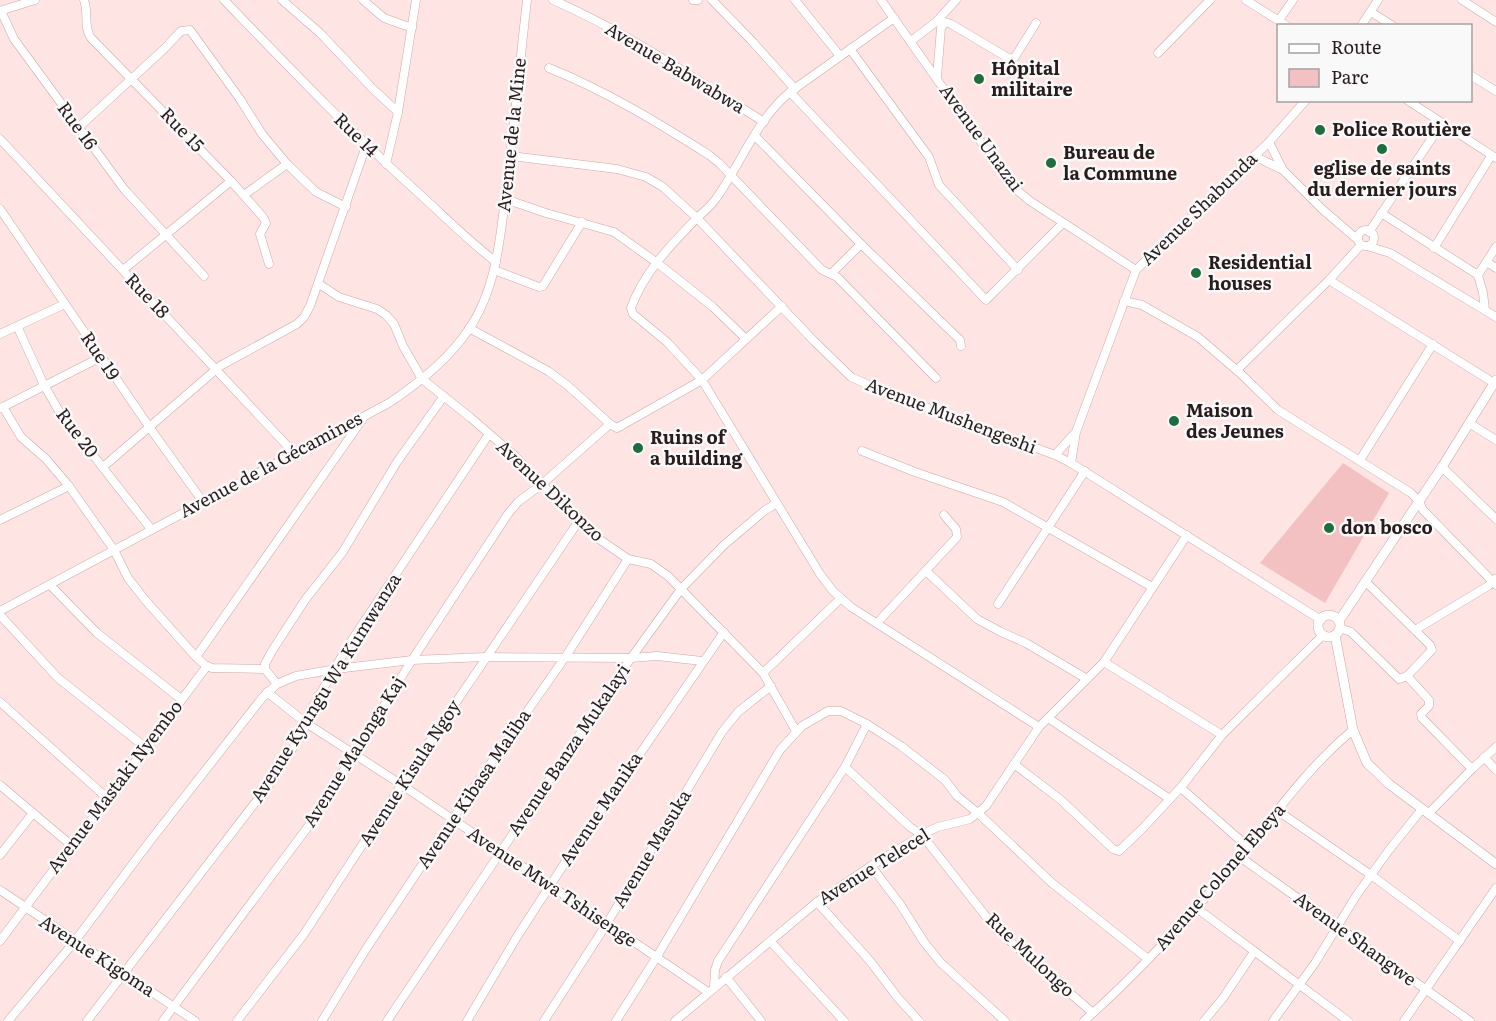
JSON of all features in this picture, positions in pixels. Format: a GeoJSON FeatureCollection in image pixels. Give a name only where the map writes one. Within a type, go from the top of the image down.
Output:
{"type":"FeatureCollection","features":[{"type":"Feature","properties":{"kind":"street","name":"Rue 15"},"geometry":{"type":"LineString","coordinates":[[84,0],[88,9],[86,29],[89,35],[231,181],[265,221],[260,234],[269,264]]}},
{"type":"Feature","properties":{"kind":"street","name":"Rue 14"},"geometry":{"type":"LineString","coordinates":[[224,0],[366,146],[495,266],[539,287],[543,286],[582,222]]}},
{"type":"Feature","properties":{"kind":"street"},"geometry":{"type":"LineString","coordinates":[[282,0],[327,40],[398,112]]}},
{"type":"Feature","properties":{"kind":"street"},"geometry":{"type":"LineString","coordinates":[[363,0],[384,18],[412,28]]}},
{"type":"Feature","properties":{"kind":"street"},"geometry":{"type":"LineString","coordinates":[[386,164],[398,112],[416,0]]}},
{"type":"Feature","properties":{"kind":"street","name":"Avenue de la Mine"},"geometry":{"type":"LineString","coordinates":[[495,266],[505,199],[527,0]]}},
{"type":"Feature","properties":{"kind":"street","name":"Avenue Babwabwa"},"geometry":{"type":"LineString","coordinates":[[553,0],[633,40],[764,122]]}},
{"type":"Feature","properties":{"kind":"street"},"geometry":{"type":"LineString","coordinates":[[693,0],[698,0]]}},
{"type":"Feature","properties":{"kind":"street"},"geometry":{"type":"LineString","coordinates":[[712,0],[751,40],[793,90],[986,300],[1063,223]]}},
{"type":"Feature","properties":{"kind":"street"},"geometry":{"type":"LineString","coordinates":[[795,0],[840,56]]}},
{"type":"Feature","properties":{"kind":"street","name":"Avenue Unazai"},"geometry":{"type":"LineString","coordinates":[[881,0],[1012,186],[1063,223],[1136,270]]}},
{"type":"Feature","properties":{"kind":"street"},"geometry":{"type":"LineString","coordinates":[[911,41],[936,22],[956,0]]}},
{"type":"Feature","properties":{"kind":"street"},"geometry":{"type":"LineString","coordinates":[[1158,53],[1210,0]]}},
{"type":"Feature","properties":{"kind":"street"},"geometry":{"type":"LineString","coordinates":[[1246,0],[1284,24]]}},
{"type":"Feature","properties":{"kind":"street"},"geometry":{"type":"LineString","coordinates":[[1279,21],[1293,0]]}},
{"type":"Feature","properties":{"kind":"street"},"geometry":{"type":"LineString","coordinates":[[1363,24],[1378,0]]}},
{"type":"Feature","properties":{"kind":"street"},"geometry":{"type":"LineString","coordinates":[[1462,0],[1496,22]]}},
{"type":"Feature","properties":{"kind":"street"},"geometry":{"type":"LineString","coordinates":[[0,11],[30,1]]}},
{"type":"Feature","properties":{"kind":"street","name":"Rue 16"},"geometry":{"type":"LineString","coordinates":[[0,11],[14,39],[124,189],[204,276]]}},
{"type":"Feature","properties":{"kind":"street"},"geometry":{"type":"LineString","coordinates":[[1371,12],[1390,24]]}},
{"type":"Feature","properties":{"kind":"street"},"geometry":{"type":"LineString","coordinates":[[894,18],[778,103],[710,207],[656,262],[632,304],[632,311],[672,347],[702,380],[820,574],[840,599],[1038,727]]}},
{"type":"Feature","properties":{"kind":"street"},"geometry":{"type":"LineString","coordinates":[[937,77],[941,28],[945,22],[1010,59],[1016,55],[1036,23]]}},
{"type":"Feature","properties":{"kind":"street"},"geometry":{"type":"LineString","coordinates":[[78,128],[181,31],[190,30],[240,99],[262,134],[287,164],[316,192],[346,207]]}},
{"type":"Feature","properties":{"kind":"street"},"geometry":{"type":"LineString","coordinates":[[850,49],[929,157],[939,185],[1018,270]]}},
{"type":"Feature","properties":{"kind":"street"},"geometry":{"type":"LineString","coordinates":[[549,68],[635,108],[709,155],[822,270],[837,277],[936,378]]}},
{"type":"Feature","properties":{"kind":"street"},"geometry":{"type":"LineString","coordinates":[[1472,76],[1496,92]]}},
{"type":"Feature","properties":{"kind":"street","name":"Avenue Shabunda"},"geometry":{"type":"LineString","coordinates":[[1076,432],[1136,270],[1269,142],[1304,102]]}},
{"type":"Feature","properties":{"kind":"street"},"geometry":{"type":"LineString","coordinates":[[1410,102],[1494,157],[1434,248]]}},
{"type":"Feature","properties":{"kind":"street"},"geometry":{"type":"LineString","coordinates":[[1237,370],[1329,280],[1362,244],[1372,242],[1369,233],[1442,123]]}},
{"type":"Feature","properties":{"kind":"street"},"geometry":{"type":"LineString","coordinates":[[755,136],[960,340],[961,346]]}},
{"type":"Feature","properties":{"kind":"street","name":"Rue 18"},"geometry":{"type":"LineString","coordinates":[[0,139],[294,453]]}},
{"type":"Feature","properties":{"kind":"street"},"geometry":{"type":"LineString","coordinates":[[1269,142],[1283,170],[1322,209],[1362,244],[1390,253]]}},
{"type":"Feature","properties":{"kind":"street"},"geometry":{"type":"LineString","coordinates":[[103,467],[217,369],[297,324],[307,313],[366,146]]}},
{"type":"Feature","properties":{"kind":"street","name":"Avenue Mushengeshi"},"geometry":{"type":"LineString","coordinates":[[510,156],[595,166],[646,177],[663,187],[697,218],[814,342],[851,377],[1071,463],[1320,620]]}},
{"type":"Feature","properties":{"kind":"street"},"geometry":{"type":"LineString","coordinates":[[1254,156],[1283,170]]}},
{"type":"Feature","properties":{"kind":"street"},"geometry":{"type":"LineString","coordinates":[[244,195],[287,164]]}},
{"type":"Feature","properties":{"kind":"street"},"geometry":{"type":"LineString","coordinates":[[123,270],[231,181]]}},
{"type":"Feature","properties":{"kind":"street"},"geometry":{"type":"LineString","coordinates":[[505,199],[614,232],[713,307],[746,339]]}},
{"type":"Feature","properties":{"kind":"street","name":"Rue 19"},"geometry":{"type":"LineString","coordinates":[[0,209],[203,502]]}},
{"type":"Feature","properties":{"kind":"street"},"geometry":{"type":"LineString","coordinates":[[1381,213],[1478,275],[1485,310]]}},
{"type":"Feature","properties":{"kind":"street"},"geometry":{"type":"LineString","coordinates":[[1336,219],[1369,233],[1390,253],[1496,317]]}},
{"type":"Feature","properties":{"kind":"street"},"geometry":{"type":"LineString","coordinates":[[1362,244],[1359,234],[1369,233]]}},
{"type":"Feature","properties":{"kind":"street"},"geometry":{"type":"LineString","coordinates":[[831,274],[861,244]]}},
{"type":"Feature","properties":{"kind":"street"},"geometry":{"type":"LineString","coordinates":[[1478,275],[1496,247]]}},
{"type":"Feature","properties":{"kind":"street"},"geometry":{"type":"LineString","coordinates":[[1487,262],[1496,268]]}},
{"type":"Feature","properties":{"kind":"street","name":"Avenue de la Gécamines"},"geometry":{"type":"LineString","coordinates":[[0,613],[151,529],[389,403],[422,379],[451,352],[470,328],[495,266]]}},
{"type":"Feature","properties":{"kind":"street"},"geometry":{"type":"LineString","coordinates":[[1329,280],[1495,382],[1442,467],[1365,581],[1338,628],[1329,637],[1323,635],[1319,628],[1320,620],[1328,616],[1336,618],[1338,628],[1353,730],[1364,758],[1372,770],[1496,864]]}},
{"type":"Feature","properties":{"kind":"street"},"geometry":{"type":"LineString","coordinates":[[319,284],[339,297],[377,309],[386,315],[394,324],[410,360],[422,379]]}},
{"type":"Feature","properties":{"kind":"street"},"geometry":{"type":"LineString","coordinates":[[1124,301],[1142,305],[1198,337],[1237,370],[1278,410],[1411,493],[1419,501],[1423,510],[1495,581],[1415,630]]}},
{"type":"Feature","properties":{"kind":"street"},"geometry":{"type":"LineString","coordinates":[[0,334],[18,328],[65,304]]}},
{"type":"Feature","properties":{"kind":"street"},"geometry":{"type":"LineString","coordinates":[[470,328],[548,371],[610,424],[620,427],[702,380],[782,306]]}},
{"type":"Feature","properties":{"kind":"street","name":"Rue 20"},"geometry":{"type":"LineString","coordinates":[[18,328],[44,385],[60,413],[151,529]]}},
{"type":"Feature","properties":{"kind":"street"},"geometry":{"type":"LineString","coordinates":[[1360,460],[1433,344]]}},
{"type":"Feature","properties":{"kind":"street"},"geometry":{"type":"LineString","coordinates":[[101,357],[2,408],[21,437],[46,459],[69,486],[114,550],[128,578],[138,591],[196,657],[207,666],[265,669]]}},
{"type":"Feature","properties":{"kind":"street","name":"Avenue Dikonzo"},"geometry":{"type":"LineString","coordinates":[[422,379],[524,465],[578,522],[628,559],[656,566],[681,589],[763,673],[796,731]]}},
{"type":"Feature","properties":{"kind":"street"},"geometry":{"type":"LineString","coordinates":[[277,684],[265,669],[269,656],[300,608],[342,553],[390,474],[444,396]]}},
{"type":"Feature","properties":{"kind":"street"},"geometry":{"type":"LineString","coordinates":[[196,657],[365,415]]}},
{"type":"Feature","properties":{"kind":"street"},"geometry":{"type":"LineString","coordinates":[[1469,423],[1496,441]]}},
{"type":"Feature","properties":{"kind":"street","name":"Avenue Malonga Kaj"},"geometry":{"type":"LineString","coordinates":[[163,1021],[313,820],[412,660],[508,514],[610,424]]}},
{"type":"Feature","properties":{"kind":"street"},"geometry":{"type":"LineString","coordinates":[[1055,455],[1076,432]]}},
{"type":"Feature","properties":{"kind":"street"},"geometry":{"type":"LineString","coordinates":[[1071,463],[1076,432]]}},
{"type":"Feature","properties":{"kind":"street","name":"Avenue Kyungu Wa Kumwanza"},"geometry":{"type":"LineString","coordinates":[[87,1021],[288,757],[311,710],[359,629],[489,434]]}},
{"type":"Feature","properties":{"kind":"street"},"geometry":{"type":"LineString","coordinates":[[862,451],[1003,502],[1152,587]]}},
{"type":"Feature","properties":{"kind":"street"},"geometry":{"type":"LineString","coordinates":[[1442,467],[1496,519]]}},
{"type":"Feature","properties":{"kind":"street"},"geometry":{"type":"LineString","coordinates":[[999,604],[1085,471]]}},
{"type":"Feature","properties":{"kind":"street"},"geometry":{"type":"LineString","coordinates":[[0,520],[69,486]]}},
{"type":"Feature","properties":{"kind":"street","name":"Avenue Banza Mukalayi"},"geometry":{"type":"LineString","coordinates":[[387,1021],[631,658],[681,589],[724,545],[764,511],[777,503]]}},
{"type":"Feature","properties":{"kind":"street"},"geometry":{"type":"LineString","coordinates":[[877,622],[957,537],[956,529],[944,515]]}},
{"type":"Feature","properties":{"kind":"street","name":"Avenue Kisula Ngoy"},"geometry":{"type":"LineString","coordinates":[[237,1021],[304,934],[486,657],[578,522]]}},
{"type":"Feature","properties":{"kind":"street"},"geometry":{"type":"LineString","coordinates":[[979,814],[1038,727],[1104,662],[1186,535]]}},
{"type":"Feature","properties":{"kind":"street","name":"Avenue Kibasa Maliba"},"geometry":{"type":"LineString","coordinates":[[322,1021],[452,819],[566,656],[628,559]]}},
{"type":"Feature","properties":{"kind":"street"},"geometry":{"type":"LineString","coordinates":[[926,571],[982,622],[1026,643],[1087,679]]}},
{"type":"Feature","properties":{"kind":"street"},"geometry":{"type":"LineString","coordinates":[[1338,628],[1351,632],[1395,677],[1401,679],[1407,676],[1432,650],[1431,646],[1365,581]]}},
{"type":"Feature","properties":{"kind":"street"},"geometry":{"type":"LineString","coordinates":[[50,585],[97,633],[182,699]]}},
{"type":"Feature","properties":{"kind":"street"},"geometry":{"type":"LineString","coordinates":[[763,673],[840,599]]}},
{"type":"Feature","properties":{"kind":"street"},"geometry":{"type":"LineString","coordinates":[[0,613],[58,678],[146,747]]}},
{"type":"Feature","properties":{"kind":"street","name":"Avenue Manika"},"geometry":{"type":"LineString","coordinates":[[467,1021],[550,885],[724,632]]}},
{"type":"Feature","properties":{"kind":"street"},"geometry":{"type":"LineString","coordinates":[[1014,764],[1061,800],[1115,851],[1119,851],[1181,788],[1222,735],[1323,635]]}},
{"type":"Feature","properties":{"kind":"street"},"geometry":{"type":"LineString","coordinates":[[8,1021],[75,941],[267,692],[277,684],[290,678],[336,669],[412,660],[486,657],[631,658],[666,656],[702,661]]}},
{"type":"Feature","properties":{"kind":"street"},"geometry":{"type":"LineString","coordinates":[[1104,662],[1222,735]]}},
{"type":"Feature","properties":{"kind":"street","name":"Avenue Mastaki Nyembo"},"geometry":{"type":"LineString","coordinates":[[0,941],[207,666]]}},
{"type":"Feature","properties":{"kind":"street"},"geometry":{"type":"LineString","coordinates":[[1407,676],[1429,700],[1429,706],[1421,717],[1472,769]]}},
{"type":"Feature","properties":{"kind":"street","name":"Avenue Masuka"},"geometry":{"type":"LineString","coordinates":[[544,1021],[606,925],[722,732],[738,712],[771,686]]}},
{"type":"Feature","properties":{"kind":"street","name":"Avenue Mwa Tshisenge"},"geometry":{"type":"LineString","coordinates":[[267,692],[306,723],[502,852],[606,925],[711,990]]}},
{"type":"Feature","properties":{"kind":"street"},"geometry":{"type":"LineString","coordinates":[[0,702],[107,798]]}},
{"type":"Feature","properties":{"kind":"street"},"geometry":{"type":"LineString","coordinates":[[616,1021],[780,750],[796,731],[809,721],[831,710],[841,711],[867,724],[937,773],[949,783],[957,796],[1052,882],[1148,959]]}},
{"type":"Feature","properties":{"kind":"street"},"geometry":{"type":"LineString","coordinates":[[1048,718],[1170,799]]}},
{"type":"Feature","properties":{"kind":"street"},"geometry":{"type":"LineString","coordinates":[[711,990],[718,961],[845,767],[867,724]]}},
{"type":"Feature","properties":{"kind":"street","name":"Avenue Colonel Ebeya"},"geometry":{"type":"LineString","coordinates":[[1084,1021],[1148,959],[1240,857],[1315,764],[1353,730]]}},
{"type":"Feature","properties":{"kind":"street"},"geometry":{"type":"LineString","coordinates":[[1273,1021],[1371,875],[1425,812],[1496,747]]}},
{"type":"Feature","properties":{"kind":"street"},"geometry":{"type":"LineString","coordinates":[[1484,757],[1496,770]]}},
{"type":"Feature","properties":{"kind":"street","name":"Rue Mulongo"},"geometry":{"type":"LineString","coordinates":[[845,767],[910,827],[922,835],[988,919],[1011,942],[1093,1013]]}},
{"type":"Feature","properties":{"kind":"street"},"geometry":{"type":"LineString","coordinates":[[0,785],[71,845]]}},
{"type":"Feature","properties":{"kind":"street"},"geometry":{"type":"LineString","coordinates":[[1181,788],[1248,847]]}},
{"type":"Feature","properties":{"kind":"street"},"geometry":{"type":"LineString","coordinates":[[1278,811],[1371,875],[1460,941]]}},
{"type":"Feature","properties":{"kind":"street"},"geometry":{"type":"LineString","coordinates":[[0,855],[33,813]]}},
{"type":"Feature","properties":{"kind":"street","name":"Avenue Telecel"},"geometry":{"type":"LineString","coordinates":[[675,1021],[817,902],[922,835],[938,827],[970,819],[979,814]]}},
{"type":"Feature","properties":{"kind":"street","name":"Avenue Shangwe"},"geometry":{"type":"LineString","coordinates":[[1240,857],[1470,1021]]}},
{"type":"Feature","properties":{"kind":"street"},"geometry":{"type":"LineString","coordinates":[[871,866],[941,963],[1005,1021]]}},
{"type":"Feature","properties":{"kind":"street"},"geometry":{"type":"LineString","coordinates":[[1404,1021],[1496,888]]}},
{"type":"Feature","properties":{"kind":"street","name":"Avenue Kigoma"},"geometry":{"type":"LineString","coordinates":[[0,890],[195,1021]]}},
{"type":"Feature","properties":{"kind":"street"},"geometry":{"type":"LineString","coordinates":[[817,902],[870,961],[919,1021]]}},
{"type":"Feature","properties":{"kind":"street"},"geometry":{"type":"LineString","coordinates":[[1195,908],[1348,1021]]}},
{"type":"Feature","properties":{"kind":"street"},"geometry":{"type":"LineString","coordinates":[[771,942],[844,1021]]}},
{"type":"Feature","properties":{"kind":"street"},"geometry":{"type":"LineString","coordinates":[[1204,1021],[1254,952]]}},
{"type":"Feature","properties":{"kind":"street"},"geometry":{"type":"LineString","coordinates":[[726,977],[761,1021]]}},
{"type":"Feature","properties":{"kind":"green space","name":"don bosco"},"geometry":{"type":"Polygon","coordinates":[[[1343,463],[1389,493],[1325,603],[1260,563],[1343,463]]]}},
{"type":"Feature","properties":{"kind":"place","name":"Hôpital militaire"},"geometry":{"type":"Point","coordinates":[979,79]}},
{"type":"Feature","properties":{"kind":"place","name":"Police Routière"},"geometry":{"type":"Point","coordinates":[1320,130]}},
{"type":"Feature","properties":{"kind":"place","name":"eglise de saints du dernier jours"},"geometry":{"type":"Point","coordinates":[1382,149]}},
{"type":"Feature","properties":{"kind":"place","name":"Bureau de la Commune"},"geometry":{"type":"Point","coordinates":[1051,163]}},
{"type":"Feature","properties":{"kind":"place","name":"Residential houses"},"geometry":{"type":"Point","coordinates":[1196,273]}},
{"type":"Feature","properties":{"kind":"place","name":"Maison des Jeunes"},"geometry":{"type":"Point","coordinates":[1174,421]}},
{"type":"Feature","properties":{"kind":"place","name":"Ruins of a building"},"geometry":{"type":"Point","coordinates":[638,448]}},
{"type":"Feature","properties":{"kind":"place","name":"don bosco"},"geometry":{"type":"Point","coordinates":[1329,528]}}]}
